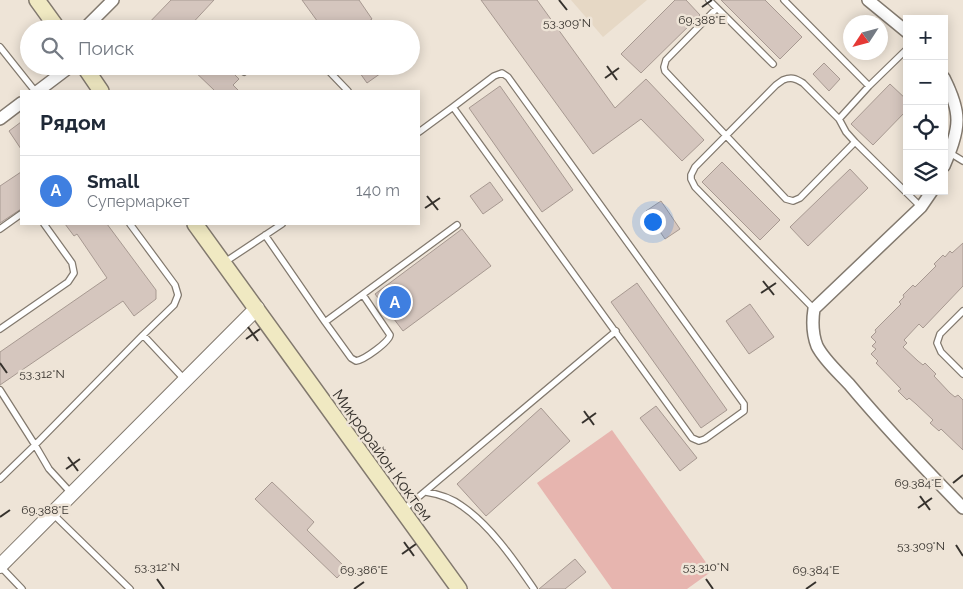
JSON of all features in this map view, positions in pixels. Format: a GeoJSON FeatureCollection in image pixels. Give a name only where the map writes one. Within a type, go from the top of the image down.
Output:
{"type":"FeatureCollection","features":[{"type":"Feature","properties":{"kind":"main road"},"geometry":{"type":"LineString","coordinates":[[37,0],[51,20]]}},
{"type":"Feature","properties":{"kind":"main road"},"geometry":{"type":"LineString","coordinates":[[90,75],[100,90]]}},
{"type":"Feature","properties":{"kind":"main road","name":"Микрорайон Коктем"},"geometry":{"type":"LineString","coordinates":[[196,225],[459,589]]}},
{"type":"Feature","properties":{"kind":"street"},"geometry":{"type":"LineString","coordinates":[[93,20],[113,0]]}},
{"type":"Feature","properties":{"kind":"street"},"geometry":{"type":"LineString","coordinates":[[868,0],[903,29]]}},
{"type":"Feature","properties":{"kind":"street"},"geometry":{"type":"LineString","coordinates":[[37,90],[58,75]]}},
{"type":"Feature","properties":{"kind":"street"},"geometry":{"type":"LineString","coordinates":[[948,88],[960,120],[948,157]]}},
{"type":"Feature","properties":{"kind":"street"},"geometry":{"type":"LineString","coordinates":[[0,119],[20,104]]}},
{"type":"Feature","properties":{"kind":"street"},"geometry":{"type":"LineString","coordinates":[[929,195],[921,207],[814,308],[812,324],[818,348],[860,398],[963,508]]}},
{"type":"Feature","properties":{"kind":"street"},"geometry":{"type":"LineString","coordinates":[[0,566],[257,308]]}},
{"type":"Feature","properties":{"kind":"lane"},"geometry":{"type":"LineString","coordinates":[[709,0],[773,64]]}},
{"type":"Feature","properties":{"kind":"lane"},"geometry":{"type":"LineString","coordinates":[[784,0],[869,86]]}},
{"type":"Feature","properties":{"kind":"lane"},"geometry":{"type":"LineString","coordinates":[[716,8],[666,60],[664,67],[667,75],[786,199],[794,201],[800,198],[856,142]]}},
{"type":"Feature","properties":{"kind":"lane"},"geometry":{"type":"LineString","coordinates":[[0,47],[20,71]]}},
{"type":"Feature","properties":{"kind":"lane"},"geometry":{"type":"LineString","coordinates":[[839,119],[903,53]]}},
{"type":"Feature","properties":{"kind":"lane"},"geometry":{"type":"LineString","coordinates":[[420,131],[453,107],[498,74],[508,77],[744,404],[744,411],[705,440],[696,440],[453,107]]}},
{"type":"Feature","properties":{"kind":"lane"},"geometry":{"type":"LineString","coordinates":[[23,75],[35,90]]}},
{"type":"Feature","properties":{"kind":"lane"},"geometry":{"type":"LineString","coordinates":[[333,75],[347,90]]}},
{"type":"Feature","properties":{"kind":"lane"},"geometry":{"type":"LineString","coordinates":[[814,308],[693,184],[691,179],[692,170],[776,85],[789,78],[796,79],[802,83],[839,119],[846,132],[921,207]]}},
{"type":"Feature","properties":{"kind":"lane"},"geometry":{"type":"LineString","coordinates":[[950,153],[963,162]]}},
{"type":"Feature","properties":{"kind":"lane"},"geometry":{"type":"LineString","coordinates":[[0,229],[20,215]]}},
{"type":"Feature","properties":{"kind":"lane"},"geometry":{"type":"LineString","coordinates":[[0,329],[68,282],[74,273],[72,263],[45,225]]}},
{"type":"Feature","properties":{"kind":"lane"},"geometry":{"type":"LineString","coordinates":[[0,479],[174,305],[178,295],[174,285],[131,225]]}},
{"type":"Feature","properties":{"kind":"lane"},"geometry":{"type":"LineString","coordinates":[[223,263],[280,225]]}},
{"type":"Feature","properties":{"kind":"lane"},"geometry":{"type":"LineString","coordinates":[[324,322],[457,225]]}},
{"type":"Feature","properties":{"kind":"lane"},"geometry":{"type":"LineString","coordinates":[[265,235],[324,322],[350,358],[356,361],[362,360],[388,340],[390,335],[363,295]]}},
{"type":"Feature","properties":{"kind":"lane"},"geometry":{"type":"LineString","coordinates":[[963,311],[940,334],[937,343],[941,352],[963,374]]}},
{"type":"Feature","properties":{"kind":"lane"},"geometry":{"type":"LineString","coordinates":[[401,511],[616,331]]}},
{"type":"Feature","properties":{"kind":"lane"},"geometry":{"type":"LineString","coordinates":[[143,335],[185,380]]}},
{"type":"Feature","properties":{"kind":"lane"},"geometry":{"type":"LineString","coordinates":[[0,390],[49,469],[72,494]]}},
{"type":"Feature","properties":{"kind":"lane"},"geometry":{"type":"LineString","coordinates":[[426,492],[450,498],[462,505],[505,550],[534,589]]}},
{"type":"Feature","properties":{"kind":"lane"},"geometry":{"type":"LineString","coordinates":[[53,513],[130,589]]}},
{"type":"Feature","properties":{"kind":"lane"},"geometry":{"type":"LineString","coordinates":[[0,566],[22,589]]}},
{"type":"Feature","properties":{"kind":"shaded area"},"geometry":{"type":"Polygon","coordinates":[[[571,0],[647,0],[603,37],[571,0]]]}},
{"type":"Feature","properties":{"kind":"shaded area"},"geometry":{"type":"Polygon","coordinates":[[[612,430],[712,571],[687,589],[612,589],[537,483],[612,430]]]}},
{"type":"Feature","properties":{"kind":"building"},"geometry":{"type":"Polygon","coordinates":[[[171,0],[214,0],[195,20],[152,20],[171,0]]]}},
{"type":"Feature","properties":{"kind":"building"},"geometry":{"type":"Polygon","coordinates":[[[302,0],[359,0],[372,19],[371,20],[316,20],[302,0]]]}},
{"type":"Feature","properties":{"kind":"building"},"geometry":{"type":"Polygon","coordinates":[[[481,0],[537,0],[615,108],[646,79],[704,140],[682,161],[641,119],[593,154],[481,0]]]}},
{"type":"Feature","properties":{"kind":"building"},"geometry":{"type":"Polygon","coordinates":[[[675,0],[686,0],[700,15],[641,73],[621,54],[675,0]]]}},
{"type":"Feature","properties":{"kind":"building"},"geometry":{"type":"Polygon","coordinates":[[[721,0],[765,0],[802,37],[780,59],[721,0]]]}},
{"type":"Feature","properties":{"kind":"building"},"geometry":{"type":"Polygon","coordinates":[[[824,63],[840,79],[829,91],[813,74],[824,63]]]}},
{"type":"Feature","properties":{"kind":"building"},"geometry":{"type":"Polygon","coordinates":[[[198,75],[235,75],[239,79],[233,85],[238,90],[214,90],[198,75]]]}},
{"type":"Feature","properties":{"kind":"building"},"geometry":{"type":"Polygon","coordinates":[[[361,75],[378,75],[367,83],[361,75]]]}},
{"type":"Feature","properties":{"kind":"building"},"geometry":{"type":"Polygon","coordinates":[[[890,84],[903,96],[903,114],[873,145],[851,124],[890,84]]]}},
{"type":"Feature","properties":{"kind":"building"},"geometry":{"type":"Polygon","coordinates":[[[500,86],[573,190],[542,212],[469,108],[500,86]]]}},
{"type":"Feature","properties":{"kind":"building"},"geometry":{"type":"Polygon","coordinates":[[[20,123],[20,148],[9,131],[20,123]]]}},
{"type":"Feature","properties":{"kind":"building"},"geometry":{"type":"Polygon","coordinates":[[[722,162],[780,220],[760,240],[702,182],[722,162]]]}},
{"type":"Feature","properties":{"kind":"building"},"geometry":{"type":"Polygon","coordinates":[[[850,169],[868,188],[808,246],[790,227],[850,169]]]}},
{"type":"Feature","properties":{"kind":"building"},"geometry":{"type":"Polygon","coordinates":[[[20,173],[20,210],[0,223],[0,186],[20,173]]]}},
{"type":"Feature","properties":{"kind":"building"},"geometry":{"type":"Polygon","coordinates":[[[490,182],[503,200],[483,214],[470,196],[490,182]]]}},
{"type":"Feature","properties":{"kind":"building"},"geometry":{"type":"Polygon","coordinates":[[[661,201],[680,229],[665,239],[646,211],[661,201]]]}},
{"type":"Feature","properties":{"kind":"building"},"geometry":{"type":"Polygon","coordinates":[[[66,225],[108,225],[156,290],[156,299],[134,316],[123,301],[0,385],[0,352],[107,278],[77,234],[74,236],[66,225]]]}},
{"type":"Feature","properties":{"kind":"building"},"geometry":{"type":"Polygon","coordinates":[[[462,229],[491,266],[403,331],[375,294],[462,229]]]}},
{"type":"Feature","properties":{"kind":"building"},"geometry":{"type":"Polygon","coordinates":[[[963,243],[963,286],[923,328],[919,324],[904,340],[907,343],[903,347],[923,365],[925,363],[950,393],[955,397],[958,395],[963,400],[963,450],[941,429],[939,431],[930,423],[933,420],[916,404],[909,398],[907,400],[898,391],[901,389],[876,363],[878,361],[871,354],[876,349],[872,346],[876,342],[871,337],[876,332],[875,330],[901,304],[899,302],[904,297],[903,295],[913,285],[915,287],[936,266],[934,264],[943,255],[945,257],[950,251],[952,253],[963,243]]]}},
{"type":"Feature","properties":{"kind":"building"},"geometry":{"type":"Polygon","coordinates":[[[637,283],[727,410],[701,428],[611,302],[637,283]]]}},
{"type":"Feature","properties":{"kind":"building"},"geometry":{"type":"Polygon","coordinates":[[[750,304],[774,337],[749,354],[726,321],[750,304]]]}},
{"type":"Feature","properties":{"kind":"building"},"geometry":{"type":"Polygon","coordinates":[[[656,406],[697,458],[680,471],[640,418],[656,406]]]}},
{"type":"Feature","properties":{"kind":"building"},"geometry":{"type":"Polygon","coordinates":[[[541,408],[570,441],[486,516],[457,484],[541,408]]]}},
{"type":"Feature","properties":{"kind":"building"},"geometry":{"type":"Polygon","coordinates":[[[272,482],[314,522],[307,530],[346,568],[337,578],[255,499],[272,482]]]}},
{"type":"Feature","properties":{"kind":"building"},"geometry":{"type":"Polygon","coordinates":[[[575,559],[586,572],[565,589],[539,589],[575,559]]]}},
{"type":"Feature","properties":{"kind":"place","name":"Small"},"geometry":{"type":"Point","coordinates":[395,302]}}]}
